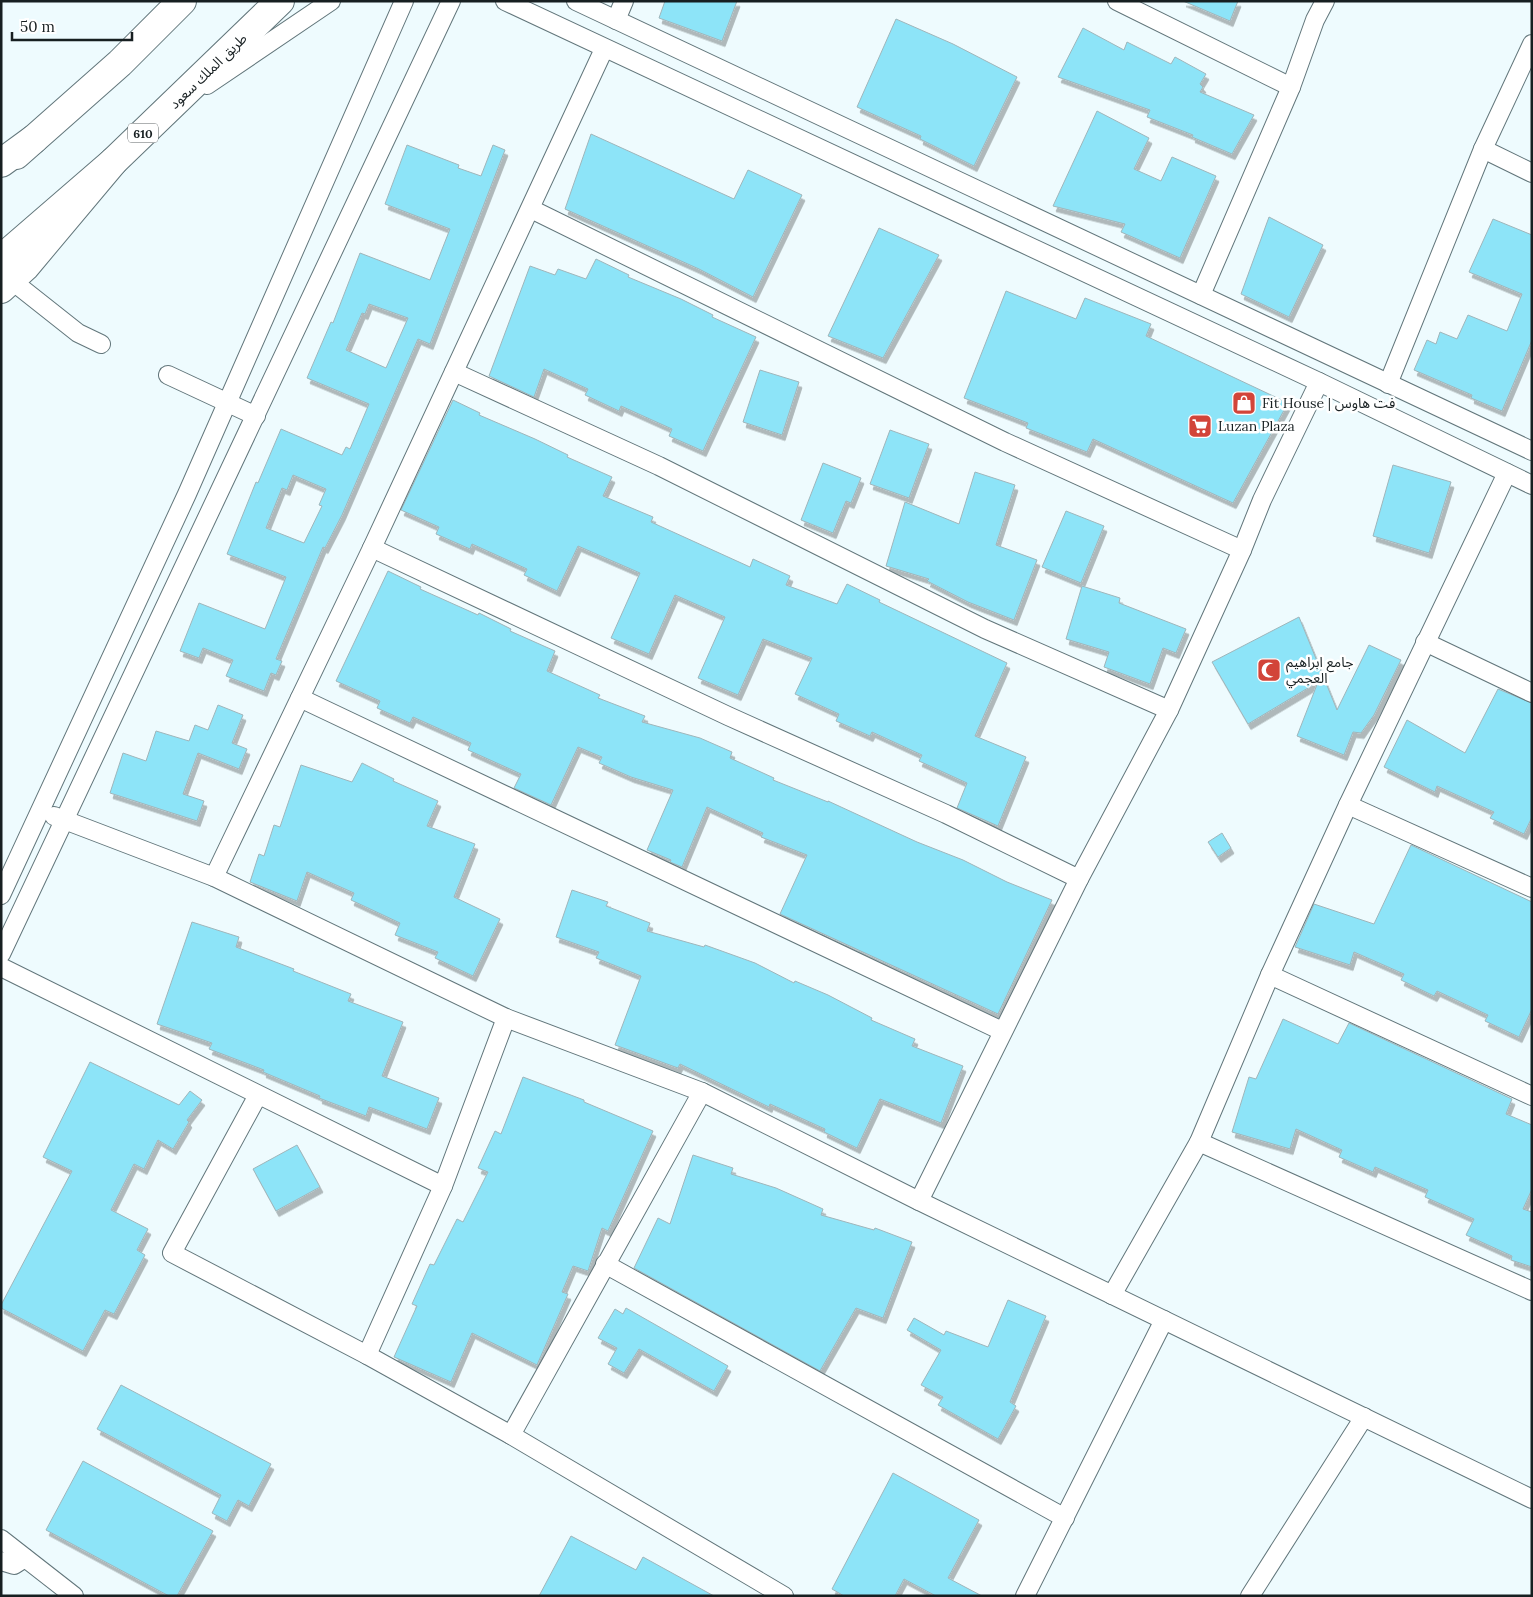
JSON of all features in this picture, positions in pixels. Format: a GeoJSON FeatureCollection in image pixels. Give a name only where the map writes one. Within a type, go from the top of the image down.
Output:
{"type":"FeatureCollection","features":[{"type":"Feature","properties":{"kind":"main road"},"geometry":{"type":"LineString","coordinates":[[1,168],[120,63],[182,1]]}},
{"type":"Feature","properties":{"kind":"main road","name":"طريق الملك سعود"},"geometry":{"type":"LineString","coordinates":[[4,276],[25,267],[113,162],[280,1]]}},
{"type":"Feature","properties":{"kind":"main road"},"geometry":{"type":"LineString","coordinates":[[1,164],[34,139]]}},
{"type":"Feature","properties":{"kind":"street"},"geometry":{"type":"LineString","coordinates":[[163,114],[331,1]]}},
{"type":"Feature","properties":{"kind":"street"},"geometry":{"type":"LineString","coordinates":[[1,895],[42,812],[228,402],[404,1]]}},
{"type":"Feature","properties":{"kind":"street"},"geometry":{"type":"LineString","coordinates":[[1,954],[451,1]]}},
{"type":"Feature","properties":{"kind":"street"},"geometry":{"type":"LineString","coordinates":[[505,1],[604,49],[1319,382],[1532,485]]}},
{"type":"Feature","properties":{"kind":"street"},"geometry":{"type":"LineString","coordinates":[[576,1],[1532,451]]}},
{"type":"Feature","properties":{"kind":"street"},"geometry":{"type":"LineString","coordinates":[[616,20],[624,1]]}},
{"type":"Feature","properties":{"kind":"street"},"geometry":{"type":"LineString","coordinates":[[1117,1],[1291,87]]}},
{"type":"Feature","properties":{"kind":"street"},"geometry":{"type":"LineString","coordinates":[[1201,295],[1291,87],[1325,1]]}},
{"type":"Feature","properties":{"kind":"street"},"geometry":{"type":"LineString","coordinates":[[1388,384],[1483,149],[1532,44]]}},
{"type":"Feature","properties":{"kind":"street"},"geometry":{"type":"LineString","coordinates":[[214,877],[372,548],[604,49]]}},
{"type":"Feature","properties":{"kind":"street"},"geometry":{"type":"LineString","coordinates":[[1483,149],[1532,173]]}},
{"type":"Feature","properties":{"kind":"street"},"geometry":{"type":"LineString","coordinates":[[531,209],[1005,442],[1242,550]]}},
{"type":"Feature","properties":{"kind":"street"},"geometry":{"type":"LineString","coordinates":[[4,276],[78,333],[101,344]]}},
{"type":"Feature","properties":{"kind":"street"},"geometry":{"type":"LineString","coordinates":[[454,372],[659,466],[985,629],[1169,710]]}},
{"type":"Feature","properties":{"kind":"street"},"geometry":{"type":"LineString","coordinates":[[168,375],[256,416]]}},
{"type":"Feature","properties":{"kind":"street"},"geometry":{"type":"LineString","coordinates":[[919,1201],[1079,879],[1169,710],[1242,550],[1262,500],[1319,382]]}},
{"type":"Feature","properties":{"kind":"street"},"geometry":{"type":"LineString","coordinates":[[1112,1294],[1200,1142],[1270,975],[1348,805],[1507,473]]}},
{"type":"Feature","properties":{"kind":"street"},"geometry":{"type":"LineString","coordinates":[[372,548],[728,716],[946,814],[1079,879]]}},
{"type":"Feature","properties":{"kind":"street"},"geometry":{"type":"LineString","coordinates":[[1425,642],[1532,692]]}},
{"type":"Feature","properties":{"kind":"street"},"geometry":{"type":"LineString","coordinates":[[300,698],[1002,1031]]}},
{"type":"Feature","properties":{"kind":"street"},"geometry":{"type":"LineString","coordinates":[[1348,805],[1532,888]]}},
{"type":"Feature","properties":{"kind":"street"},"geometry":{"type":"LineString","coordinates":[[42,812],[64,818],[214,877],[506,1018],[702,1092],[919,1201],[1532,1499]]}},
{"type":"Feature","properties":{"kind":"street"},"geometry":{"type":"LineString","coordinates":[[1,967],[444,1186]]}},
{"type":"Feature","properties":{"kind":"street"},"geometry":{"type":"LineString","coordinates":[[1270,975],[1532,1096]]}},
{"type":"Feature","properties":{"kind":"street"},"geometry":{"type":"LineString","coordinates":[[367,1355],[444,1186],[506,1018]]}},
{"type":"Feature","properties":{"kind":"street"},"geometry":{"type":"LineString","coordinates":[[511,1435],[702,1092]]}},
{"type":"Feature","properties":{"kind":"street"},"geometry":{"type":"LineString","coordinates":[[258,1095],[172,1253],[367,1355],[511,1435],[784,1596]]}},
{"type":"Feature","properties":{"kind":"street"},"geometry":{"type":"LineString","coordinates":[[1200,1142],[1532,1291]]}},
{"type":"Feature","properties":{"kind":"street"},"geometry":{"type":"LineString","coordinates":[[605,1264],[1065,1518]]}},
{"type":"Feature","properties":{"kind":"street"},"geometry":{"type":"LineString","coordinates":[[1025,1596],[1164,1320]]}},
{"type":"Feature","properties":{"kind":"street"},"geometry":{"type":"LineString","coordinates":[[1250,1596],[1364,1417]]}},
{"type":"Feature","properties":{"kind":"street"},"geometry":{"type":"LineString","coordinates":[[1,1539],[74,1596]]}},
{"type":"Feature","properties":{"kind":"street"},"geometry":{"type":"LineString","coordinates":[[1,1562],[14,1565],[25,1558]]}},
{"type":"Feature","properties":{"kind":"building"},"geometry":{"type":"Polygon","coordinates":[[[665,1],[737,1],[722,41],[659,18],[665,1]]]}},
{"type":"Feature","properties":{"kind":"building"},"geometry":{"type":"Polygon","coordinates":[[[1183,1],[1238,1],[1230,21],[1183,1]]]}},
{"type":"Feature","properties":{"kind":"building"},"geometry":{"type":"Polygon","coordinates":[[[896,19],[953,44],[1017,77],[974,166],[920,139],[921,136],[857,107],[896,19]]]}},
{"type":"Feature","properties":{"kind":"building"},"geometry":{"type":"Polygon","coordinates":[[[1083,28],[1124,50],[1127,42],[1171,64],[1175,57],[1206,74],[1200,84],[1203,87],[1200,92],[1254,115],[1232,154],[1192,137],[1193,135],[1147,117],[1150,110],[1058,77],[1083,28]]]}},
{"type":"Feature","properties":{"kind":"building"},"geometry":{"type":"Polygon","coordinates":[[[1097,111],[1149,138],[1134,169],[1161,181],[1172,157],[1216,176],[1180,258],[1121,232],[1125,224],[1053,206],[1097,111]]]}},
{"type":"Feature","properties":{"kind":"building"},"geometry":{"type":"Polygon","coordinates":[[[591,134],[734,199],[748,170],[802,195],[753,297],[699,269],[565,209],[591,134]]]}},
{"type":"Feature","properties":{"kind":"building"},"geometry":{"type":"Polygon","coordinates":[[[407,145],[459,165],[458,168],[481,176],[493,145],[505,150],[430,344],[418,339],[342,515],[325,548],[323,547],[276,659],[282,661],[276,675],[271,673],[264,691],[226,676],[233,660],[203,648],[199,658],[180,651],[199,603],[265,629],[286,577],[227,554],[256,482],[258,483],[281,429],[342,455],[346,447],[350,449],[369,404],[307,378],[331,322],[333,323],[360,253],[430,280],[450,229],[385,204],[407,145]],[[369,304],[365,314],[362,313],[346,350],[386,368],[408,318],[369,304]],[[293,475],[287,490],[282,488],[266,528],[304,543],[322,506],[319,505],[326,489],[293,475]]]}},
{"type":"Feature","properties":{"kind":"building"},"geometry":{"type":"Polygon","coordinates":[[[1269,217],[1323,245],[1289,317],[1241,294],[1269,217]]]}},
{"type":"Feature","properties":{"kind":"building"},"geometry":{"type":"Polygon","coordinates":[[[1493,219],[1532,235],[1532,340],[1502,411],[1471,398],[1472,395],[1414,370],[1427,340],[1436,344],[1440,332],[1457,339],[1468,315],[1507,331],[1522,294],[1469,272],[1493,219]]]}},
{"type":"Feature","properties":{"kind":"building"},"geometry":{"type":"Polygon","coordinates":[[[879,228],[939,255],[883,358],[828,336],[879,228]]]}},
{"type":"Feature","properties":{"kind":"building"},"geometry":{"type":"Polygon","coordinates":[[[596,259],[629,275],[628,277],[681,299],[713,315],[712,317],[756,337],[703,451],[669,436],[672,429],[621,406],[619,411],[585,395],[588,389],[544,369],[534,397],[489,376],[530,266],[555,275],[558,269],[586,279],[596,259]]]}},
{"type":"Feature","properties":{"kind":"building"},"geometry":{"type":"Polygon","coordinates":[[[1006,291],[1076,319],[1085,298],[1151,324],[1146,336],[1288,403],[1233,503],[1093,439],[1087,452],[1026,428],[1028,423],[964,398],[1006,291]]]}},
{"type":"Feature","properties":{"kind":"building"},"geometry":{"type":"Polygon","coordinates":[[[760,370],[799,382],[782,435],[743,422],[760,370]]]}},
{"type":"Feature","properties":{"kind":"building"},"geometry":{"type":"Polygon","coordinates":[[[453,400],[480,413],[479,415],[535,439],[568,455],[567,457],[612,477],[603,496],[653,517],[651,522],[750,567],[753,559],[790,576],[786,585],[837,604],[847,584],[880,600],[879,602],[1007,663],[975,736],[1026,757],[998,826],[957,808],[967,783],[919,761],[922,755],[872,732],[870,736],[836,721],[839,714],[795,694],[812,658],[763,639],[738,695],[698,678],[725,617],[675,595],[649,654],[611,638],[640,573],[578,546],[557,591],[524,575],[527,569],[472,544],[470,549],[436,534],[439,527],[401,510],[453,400]]]}},
{"type":"Feature","properties":{"kind":"building"},"geometry":{"type":"Polygon","coordinates":[[[890,430],[929,444],[909,498],[870,484],[890,430]]]}},
{"type":"Feature","properties":{"kind":"building"},"geometry":{"type":"Polygon","coordinates":[[[823,463],[861,478],[851,503],[846,501],[833,533],[801,520],[823,463]]]}},
{"type":"Feature","properties":{"kind":"building"},"geometry":{"type":"Polygon","coordinates":[[[1393,465],[1451,482],[1429,553],[1373,536],[1393,465]]]}},
{"type":"Feature","properties":{"kind":"building"},"geometry":{"type":"Polygon","coordinates":[[[975,472],[1015,485],[996,545],[1037,560],[1014,620],[968,602],[927,581],[929,579],[886,566],[905,502],[959,524],[975,472]]]}},
{"type":"Feature","properties":{"kind":"building"},"geometry":{"type":"Polygon","coordinates":[[[1066,511],[1104,526],[1081,583],[1042,567],[1066,511]]]}},
{"type":"Feature","properties":{"kind":"building"},"geometry":{"type":"Polygon","coordinates":[[[388,571],[421,587],[420,589],[478,615],[479,613],[511,629],[510,631],[555,651],[547,671],[600,695],[598,698],[645,716],[642,722],[700,738],[732,752],[730,758],[774,778],[773,780],[828,801],[917,842],[963,860],[1007,882],[1052,900],[998,1014],[780,914],[807,855],[761,837],[763,833],[707,807],[682,867],[647,850],[673,790],[631,777],[599,763],[602,757],[578,747],[551,805],[514,788],[521,774],[468,750],[471,743],[413,717],[410,723],[377,708],[380,701],[336,681],[388,571]]]}},
{"type":"Feature","properties":{"kind":"building"},"geometry":{"type":"Polygon","coordinates":[[[1082,586],[1120,598],[1119,603],[1186,629],[1176,653],[1163,648],[1150,684],[1104,667],[1109,652],[1066,639],[1082,586]]]}},
{"type":"Feature","properties":{"kind":"building"},"geometry":{"type":"Polygon","coordinates":[[[1299,617],[1337,710],[1369,645],[1401,660],[1374,715],[1361,733],[1353,732],[1344,755],[1297,736],[1318,682],[1248,724],[1212,662],[1299,617]]]}},
{"type":"Feature","properties":{"kind":"building"},"geometry":{"type":"Polygon","coordinates":[[[1498,689],[1532,703],[1532,817],[1524,834],[1490,818],[1494,812],[1437,786],[1435,792],[1384,767],[1407,720],[1465,753],[1498,689]]]}},
{"type":"Feature","properties":{"kind":"building"},"geometry":{"type":"Polygon","coordinates":[[[218,705],[243,715],[232,743],[247,749],[239,769],[198,753],[183,794],[204,801],[197,821],[110,793],[123,753],[146,761],[156,731],[189,741],[195,725],[208,730],[218,705]]]}},
{"type":"Feature","properties":{"kind":"building"},"geometry":{"type":"Polygon","coordinates":[[[362,763],[394,779],[393,781],[438,801],[427,826],[475,844],[454,897],[500,919],[473,976],[435,958],[438,952],[395,935],[400,923],[351,900],[354,893],[307,872],[297,901],[250,882],[259,854],[264,856],[274,825],[280,827],[301,765],[352,782],[362,763]]]}},
{"type":"Feature","properties":{"kind":"building"},"geometry":{"type":"Polygon","coordinates":[[[1222,833],[1231,848],[1218,857],[1208,842],[1222,833]]]}},
{"type":"Feature","properties":{"kind":"building"},"geometry":{"type":"Polygon","coordinates":[[[1411,845],[1532,902],[1532,1009],[1519,1037],[1485,1021],[1488,1015],[1437,991],[1434,996],[1401,980],[1404,974],[1354,952],[1350,965],[1295,947],[1314,904],[1374,924],[1411,845]]]}},
{"type":"Feature","properties":{"kind":"building"},"geometry":{"type":"Polygon","coordinates":[[[572,890],[608,902],[606,906],[650,923],[647,931],[704,947],[705,945],[755,963],[794,983],[795,981],[828,995],[872,1018],[871,1020],[915,1039],[912,1046],[963,1066],[941,1123],[880,1099],[857,1148],[824,1132],[825,1129],[770,1104],[769,1107],[680,1064],[678,1068],[615,1045],[641,976],[596,958],[599,952],[556,937],[572,890]]]}},
{"type":"Feature","properties":{"kind":"building"},"geometry":{"type":"Polygon","coordinates":[[[192,922],[239,937],[236,947],[294,969],[293,971],[351,994],[348,1001],[403,1022],[382,1076],[439,1098],[427,1129],[369,1107],[366,1116],[319,1098],[320,1096],[263,1072],[264,1070],[209,1049],[212,1043],[157,1024],[192,922]]]}},
{"type":"Feature","properties":{"kind":"building"},"geometry":{"type":"Polygon","coordinates":[[[1283,1019],[1338,1044],[1349,1023],[1512,1099],[1506,1114],[1532,1125],[1532,1189],[1523,1209],[1532,1212],[1532,1267],[1511,1260],[1512,1256],[1466,1235],[1474,1219],[1425,1197],[1428,1190],[1375,1167],[1373,1172],[1339,1157],[1342,1150],[1296,1129],[1290,1149],[1232,1132],[1249,1077],[1256,1079],[1283,1019]]]}},
{"type":"Feature","properties":{"kind":"building"},"geometry":{"type":"Polygon","coordinates":[[[90,1062],[179,1105],[190,1091],[202,1100],[187,1120],[189,1122],[173,1149],[158,1140],[144,1169],[134,1164],[111,1210],[148,1229],[137,1250],[145,1255],[114,1314],[105,1310],[83,1351],[1,1308],[1,1305],[72,1171],[43,1157],[90,1062]]]}},
{"type":"Feature","properties":{"kind":"building"},"geometry":{"type":"Polygon","coordinates":[[[523,1077],[584,1100],[584,1102],[653,1131],[608,1231],[602,1228],[588,1271],[573,1266],[562,1292],[568,1294],[537,1365],[472,1333],[451,1382],[394,1357],[417,1306],[412,1304],[430,1264],[434,1265],[457,1219],[463,1222],[488,1172],[478,1168],[495,1131],[501,1134],[523,1077]]]}},
{"type":"Feature","properties":{"kind":"building"},"geometry":{"type":"Polygon","coordinates":[[[297,1145],[320,1187],[276,1211],[253,1169],[297,1145]]]}},
{"type":"Feature","properties":{"kind":"building"},"geometry":{"type":"Polygon","coordinates":[[[693,1155],[733,1168],[731,1174],[776,1188],[823,1209],[821,1215],[874,1230],[875,1228],[912,1242],[883,1318],[856,1308],[820,1371],[634,1268],[658,1218],[670,1224],[693,1155]]]}},
{"type":"Feature","properties":{"kind":"building"},"geometry":{"type":"Polygon","coordinates":[[[1008,1300],[1046,1316],[1010,1402],[1016,1406],[998,1439],[938,1405],[943,1397],[921,1385],[941,1350],[907,1330],[914,1318],[944,1335],[946,1331],[988,1347],[1008,1300]]]}},
{"type":"Feature","properties":{"kind":"building"},"geometry":{"type":"Polygon","coordinates":[[[626,1308],[728,1366],[714,1391],[639,1349],[624,1373],[608,1364],[617,1348],[598,1338],[615,1309],[623,1314],[626,1308]]]}},
{"type":"Feature","properties":{"kind":"building"},"geometry":{"type":"Polygon","coordinates":[[[121,1385],[271,1464],[249,1506],[238,1500],[227,1521],[212,1513],[221,1495],[97,1429],[121,1385]]]}},
{"type":"Feature","properties":{"kind":"building"},"geometry":{"type":"Polygon","coordinates":[[[83,1461],[213,1531],[177,1596],[169,1596],[46,1530],[83,1461]]]}},
{"type":"Feature","properties":{"kind":"building"},"geometry":{"type":"Polygon","coordinates":[[[893,1473],[979,1520],[948,1578],[982,1596],[936,1596],[904,1579],[895,1596],[844,1596],[832,1589],[893,1473]]]}},
{"type":"Feature","properties":{"kind":"building"},"geometry":{"type":"Polygon","coordinates":[[[571,1536],[636,1570],[643,1557],[714,1596],[539,1596],[571,1536]]]}},
{"type":"Feature","properties":{"kind":"place","name":"Fit House | فت هاوس"},"geometry":{"type":"Point","coordinates":[1244,403]}},
{"type":"Feature","properties":{"kind":"place","name":"Luzan Plaza"},"geometry":{"type":"Point","coordinates":[1200,426]}},
{"type":"Feature","properties":{"kind":"place","name":"جامع ابراهيم العجمي"},"geometry":{"type":"Point","coordinates":[1269,670]}}]}
